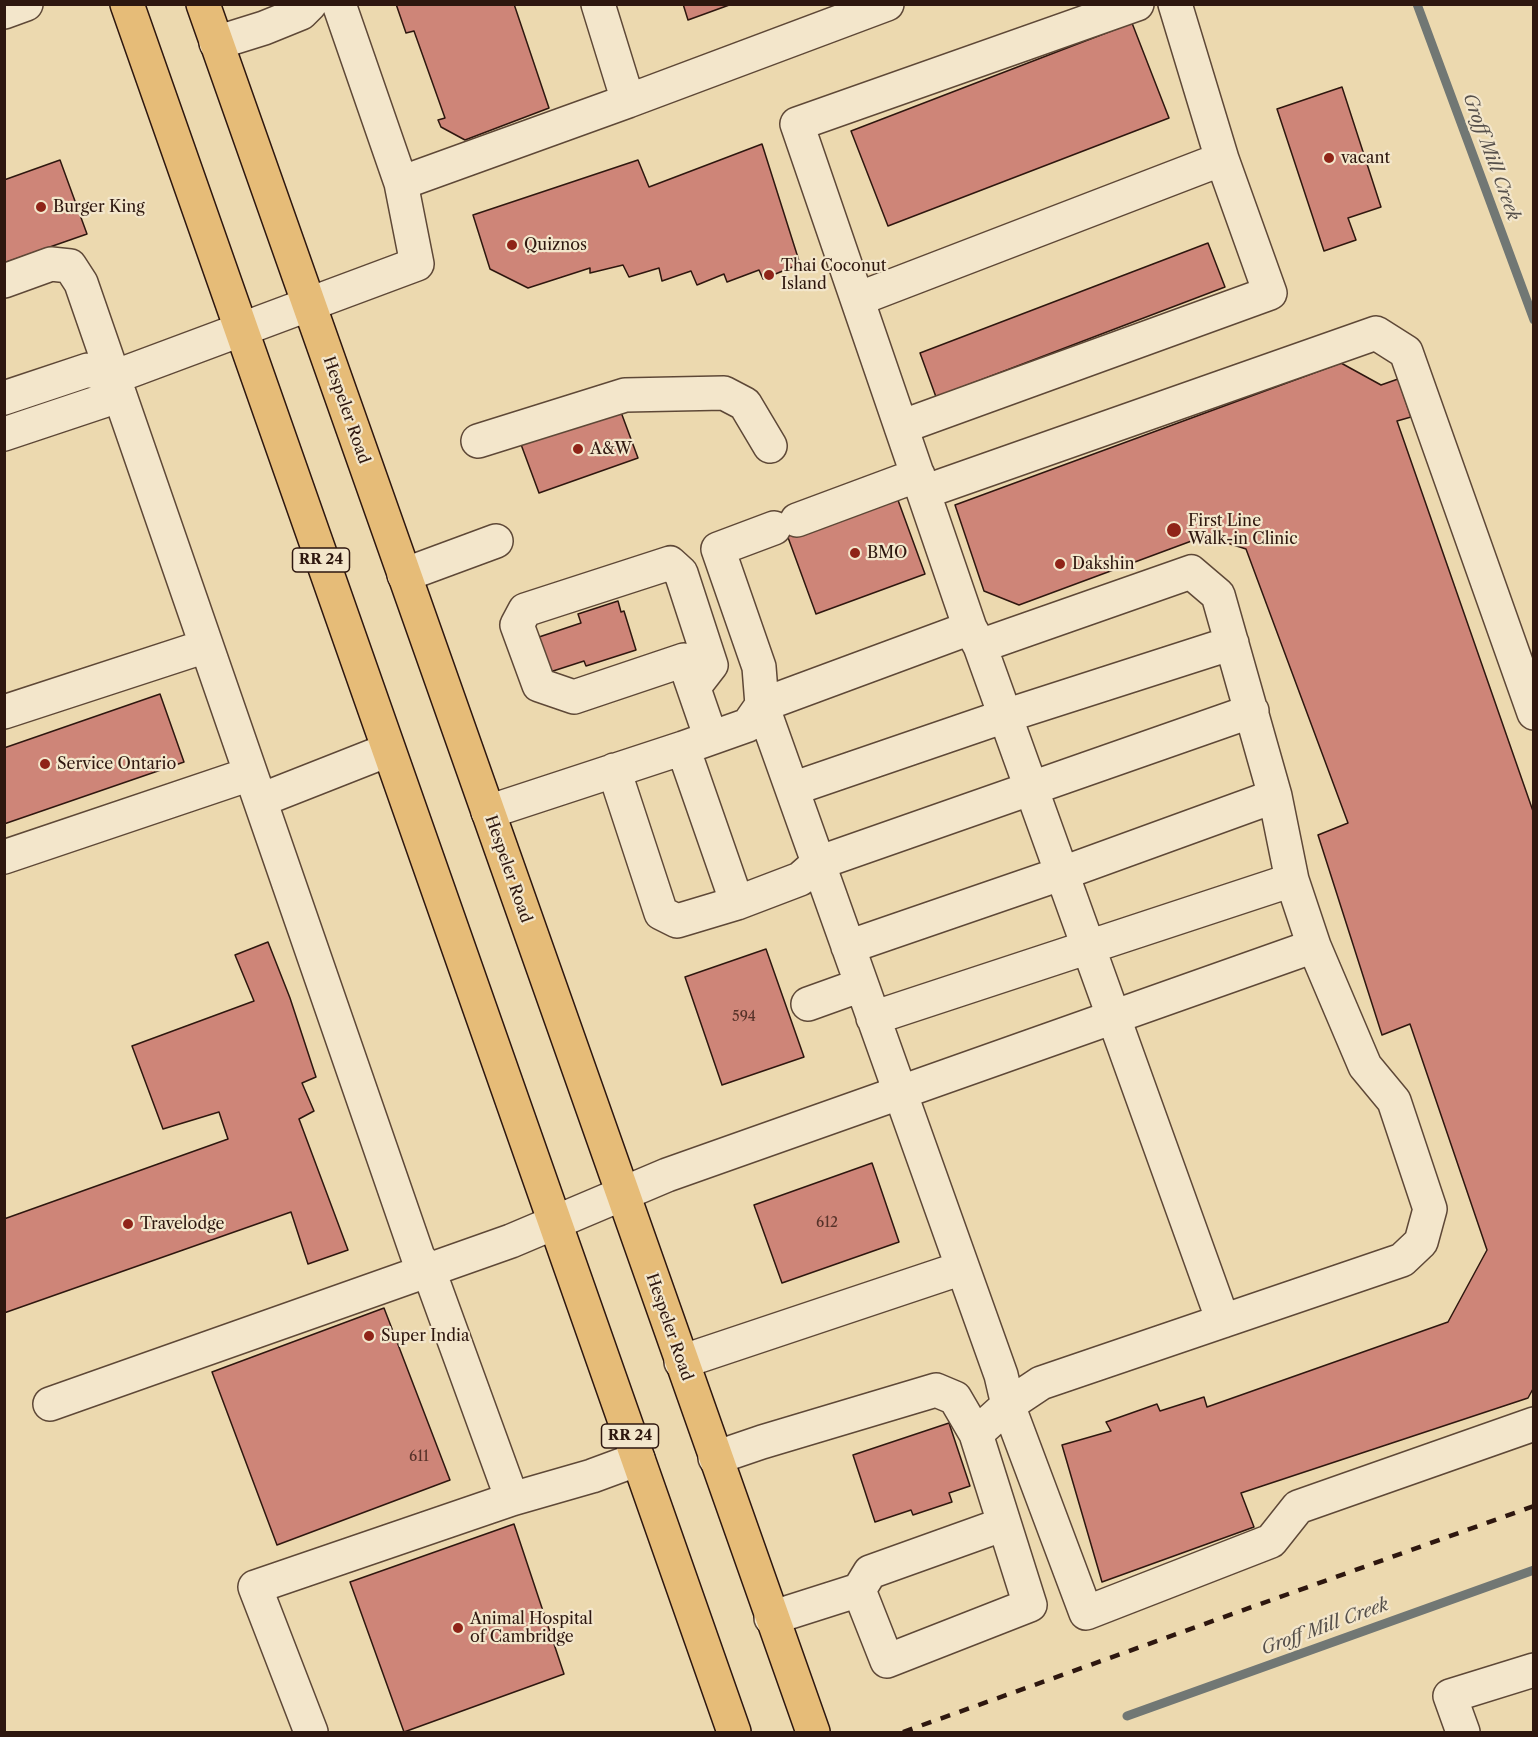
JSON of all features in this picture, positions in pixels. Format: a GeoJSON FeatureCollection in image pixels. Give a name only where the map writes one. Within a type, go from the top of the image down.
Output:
{"type":"FeatureCollection","features":[{"type":"Feature","properties":{"kind":"main road","name":"RR 24"},"geometry":{"type":"LineString","coordinates":[[127,4],[734,1732]]}},
{"type":"Feature","properties":{"kind":"main road","name":"Hespeler Road"},"geometry":{"type":"LineString","coordinates":[[203,4],[813,1732]]}},
{"type":"Feature","properties":{"kind":"lane"},"geometry":{"type":"LineString","coordinates":[[4,12],[26,4]]}},
{"type":"Feature","properties":{"kind":"lane"},"geometry":{"type":"LineString","coordinates":[[216,43],[301,14],[310,4]]}},
{"type":"Feature","properties":{"kind":"lane"},"geometry":{"type":"LineString","coordinates":[[4,398],[88,370],[114,377],[417,264],[400,183],[339,4]]}},
{"type":"Feature","properties":{"kind":"lane"},"geometry":{"type":"LineString","coordinates":[[598,4],[628,101]]}},
{"type":"Feature","properties":{"kind":"lane"},"geometry":{"type":"LineString","coordinates":[[400,183],[887,4]]}},
{"type":"Feature","properties":{"kind":"lane"},"geometry":{"type":"LineString","coordinates":[[1137,4],[797,124],[975,637],[1063,873],[1223,1321]]}},
{"type":"Feature","properties":{"kind":"lane"},"geometry":{"type":"LineString","coordinates":[[902,427],[1270,293],[1222,159],[1175,4]]}},
{"type":"Feature","properties":{"kind":"lane"},"geometry":{"type":"LineString","coordinates":[[858,299],[1222,159]]}},
{"type":"Feature","properties":{"kind":"lane"},"geometry":{"type":"LineString","coordinates":[[4,281],[51,264],[70,266],[81,282],[418,1257],[429,1271],[512,1499]]}},
{"type":"Feature","properties":{"kind":"lane"},"geometry":{"type":"LineString","coordinates":[[1533,712],[1406,352],[1376,333],[921,483],[785,524],[718,549],[759,667],[762,705],[1001,1375],[1008,1405],[1086,1613],[1272,1541],[1298,1507],[1533,1424]]}},
{"type":"Feature","properties":{"kind":"lane"},"geometry":{"type":"LineString","coordinates":[[4,434],[103,401],[114,377]]}},
{"type":"Feature","properties":{"kind":"lane"},"geometry":{"type":"LineString","coordinates":[[478,441],[625,395],[724,393],[745,404],[770,446]]}},
{"type":"Feature","properties":{"kind":"lane"},"geometry":{"type":"LineString","coordinates":[[404,575],[496,541]]}},
{"type":"Feature","properties":{"kind":"lane"},"geometry":{"type":"LineString","coordinates":[[693,687],[711,665],[681,573],[670,563],[525,610],[517,625],[539,685],[574,697],[684,660],[693,687],[697,743],[737,903]]}},
{"type":"Feature","properties":{"kind":"lane"},"geometry":{"type":"LineString","coordinates":[[488,812],[747,725],[762,705],[975,637],[1191,572],[1218,595],[1275,796],[1292,880],[1314,946],[1365,1066],[1394,1101],[1430,1209],[1421,1242],[1402,1260],[1041,1383],[1008,1405],[976,1434]]}},
{"type":"Feature","properties":{"kind":"lane"},"geometry":{"type":"LineString","coordinates":[[792,789],[1005,716],[1232,643]]}},
{"type":"Feature","properties":{"kind":"lane"},"geometry":{"type":"LineString","coordinates":[[4,712],[206,646]]}},
{"type":"Feature","properties":{"kind":"lane"},"geometry":{"type":"LineString","coordinates":[[614,770],[661,913],[677,921],[737,903],[800,879],[818,863],[1252,711]]}},
{"type":"Feature","properties":{"kind":"lane"},"geometry":{"type":"LineString","coordinates":[[4,856],[388,750]]}},
{"type":"Feature","properties":{"kind":"lane"},"geometry":{"type":"LineString","coordinates":[[848,947],[1063,873],[1275,796]]}},
{"type":"Feature","properties":{"kind":"lane"},"geometry":{"type":"LineString","coordinates":[[873,1018],[1292,880]]}},
{"type":"Feature","properties":{"kind":"lane"},"geometry":{"type":"LineString","coordinates":[[50,1404],[511,1241],[667,1175],[1314,946]]}},
{"type":"Feature","properties":{"kind":"lane"},"geometry":{"type":"LineString","coordinates":[[808,1004],[861,985]]}},
{"type":"Feature","properties":{"kind":"lane"},"geometry":{"type":"LineString","coordinates":[[681,1362],[962,1268]]}},
{"type":"Feature","properties":{"kind":"lane"},"geometry":{"type":"LineString","coordinates":[[715,1458],[936,1390],[955,1398],[976,1434],[1030,1605],[887,1661],[859,1590]]}},
{"type":"Feature","properties":{"kind":"lane"},"geometry":{"type":"LineString","coordinates":[[311,1732],[255,1587],[512,1499],[638,1459]]}},
{"type":"Feature","properties":{"kind":"lane"},"geometry":{"type":"LineString","coordinates":[[771,1618],[859,1590],[870,1572],[1004,1524]]}},
{"type":"Feature","properties":{"kind":"lane"},"geometry":{"type":"LineString","coordinates":[[1463,1732],[1450,1696],[1533,1670]]}},
{"type":"Feature","properties":{"kind":"building"},"geometry":{"type":"Polygon","coordinates":[[[396,4],[514,4],[549,108],[465,140],[441,127],[438,120],[445,118],[414,31],[406,33],[396,4]]]}},
{"type":"Feature","properties":{"kind":"building"},"geometry":{"type":"Polygon","coordinates":[[[683,4],[732,4],[688,20],[683,4]]]}},
{"type":"Feature","properties":{"kind":"building"},"geometry":{"type":"Polygon","coordinates":[[[1132,23],[1169,118],[888,226],[851,131],[1132,23]]]}},
{"type":"Feature","properties":{"kind":"building","name":"vacant"},"geometry":{"type":"Polygon","coordinates":[[[1342,87],[1381,207],[1348,218],[1356,240],[1324,251],[1277,109],[1342,87]]]}},
{"type":"Feature","properties":{"kind":"building"},"geometry":{"type":"Polygon","coordinates":[[[762,144],[800,264],[763,279],[759,270],[727,282],[724,274],[697,285],[691,271],[662,281],[659,268],[629,277],[623,265],[590,273],[590,268],[528,288],[490,269],[473,215],[638,160],[649,187],[762,144]]]}},
{"type":"Feature","properties":{"kind":"building","name":"Burger King"},"geometry":{"type":"Polygon","coordinates":[[[60,160],[87,234],[4,263],[4,180],[60,160]]]}},
{"type":"Feature","properties":{"kind":"building"},"geometry":{"type":"Polygon","coordinates":[[[1208,243],[1225,287],[936,397],[920,353],[1208,243]]]}},
{"type":"Feature","properties":{"kind":"building"},"geometry":{"type":"Polygon","coordinates":[[[1341,363],[1381,385],[1398,379],[1411,417],[1397,421],[1534,814],[1534,1387],[1528,1398],[1241,1493],[1254,1527],[1102,1582],[1062,1445],[1111,1431],[1106,1422],[1157,1404],[1160,1411],[1204,1397],[1207,1407],[1448,1322],[1487,1250],[1410,1024],[1382,1035],[1318,835],[1348,823],[1246,549],[1205,536],[1019,605],[984,591],[955,505],[1341,363]]]}},
{"type":"Feature","properties":{"kind":"building","name":"A&W"},"geometry":{"type":"Polygon","coordinates":[[[618,404],[638,458],[539,493],[519,439],[618,404]]]}},
{"type":"Feature","properties":{"kind":"building","name":"BMO"},"geometry":{"type":"Polygon","coordinates":[[[895,492],[925,574],[816,614],[786,532],[895,492]]]}},
{"type":"Feature","properties":{"kind":"building"},"geometry":{"type":"Polygon","coordinates":[[[618,601],[621,612],[624,611],[636,650],[586,666],[584,661],[550,672],[539,637],[581,623],[578,614],[618,601]]]}},
{"type":"Feature","properties":{"kind":"building"},"geometry":{"type":"Polygon","coordinates":[[[160,694],[184,762],[4,824],[4,748],[160,694]]]}},
{"type":"Feature","properties":{"kind":"building"},"geometry":{"type":"Polygon","coordinates":[[[268,942],[290,998],[316,1077],[302,1083],[314,1111],[299,1119],[348,1250],[308,1264],[291,1212],[4,1313],[4,1219],[228,1139],[219,1112],[163,1129],[132,1046],[254,1001],[235,955],[268,942]]]}},
{"type":"Feature","properties":{"kind":"building"},"geometry":{"type":"Polygon","coordinates":[[[766,949],[804,1057],[722,1085],[685,977],[766,949]]]}},
{"type":"Feature","properties":{"kind":"building"},"geometry":{"type":"Polygon","coordinates":[[[872,1163],[899,1242],[782,1283],[754,1205],[872,1163]]]}},
{"type":"Feature","properties":{"kind":"building"},"geometry":{"type":"Polygon","coordinates":[[[384,1308],[450,1480],[277,1545],[212,1372],[384,1308]]]}},
{"type":"Feature","properties":{"kind":"building"},"geometry":{"type":"Polygon","coordinates":[[[949,1423],[970,1486],[949,1493],[952,1502],[913,1515],[911,1510],[875,1522],[853,1455],[949,1423]]]}},
{"type":"Feature","properties":{"kind":"building","name":"Animal Hospital of Cambridge"},"geometry":{"type":"Polygon","coordinates":[[[514,1524],[564,1674],[404,1732],[350,1582],[514,1524]]]}},
{"type":"Feature","properties":{"kind":"waterway","name":"Groff Mill Creek"},"geometry":{"type":"LineString","coordinates":[[1417,4],[1534,320]]}},
{"type":"Feature","properties":{"kind":"waterway","name":"Groff Mill Creek"},"geometry":{"type":"LineString","coordinates":[[1127,1716],[1534,1570]]}},
{"type":"Feature","properties":{"kind":"railway"},"geometry":{"type":"LineString","coordinates":[[903,1732],[1534,1506]]}},
{"type":"Feature","properties":{"kind":"place","name":"vacant"},"geometry":{"type":"Point","coordinates":[1329,158]}},
{"type":"Feature","properties":{"kind":"place","name":"Burger King"},"geometry":{"type":"Point","coordinates":[41,207]}},
{"type":"Feature","properties":{"kind":"place","name":"Quiznos"},"geometry":{"type":"Point","coordinates":[512,245]}},
{"type":"Feature","properties":{"kind":"place","name":"Thai Coconut Island"},"geometry":{"type":"Point","coordinates":[769,275]}},
{"type":"Feature","properties":{"kind":"place","name":"A&W"},"geometry":{"type":"Point","coordinates":[578,449]}},
{"type":"Feature","properties":{"kind":"place","name":"First Line Walk-in Clinic"},"geometry":{"type":"Point","coordinates":[1174,530]}},
{"type":"Feature","properties":{"kind":"place","name":"BMO"},"geometry":{"type":"Point","coordinates":[855,553]}},
{"type":"Feature","properties":{"kind":"place","name":"Dakshin"},"geometry":{"type":"Point","coordinates":[1060,564]}},
{"type":"Feature","properties":{"kind":"place","name":"Service Ontario"},"geometry":{"type":"Point","coordinates":[45,764]}},
{"type":"Feature","properties":{"kind":"place","name":"Travelodge"},"geometry":{"type":"Point","coordinates":[128,1224]}},
{"type":"Feature","properties":{"kind":"place","name":"Super India"},"geometry":{"type":"Point","coordinates":[369,1336]}},
{"type":"Feature","properties":{"kind":"place","name":"Animal Hospital of Cambridge"},"geometry":{"type":"Point","coordinates":[458,1628]}}]}
